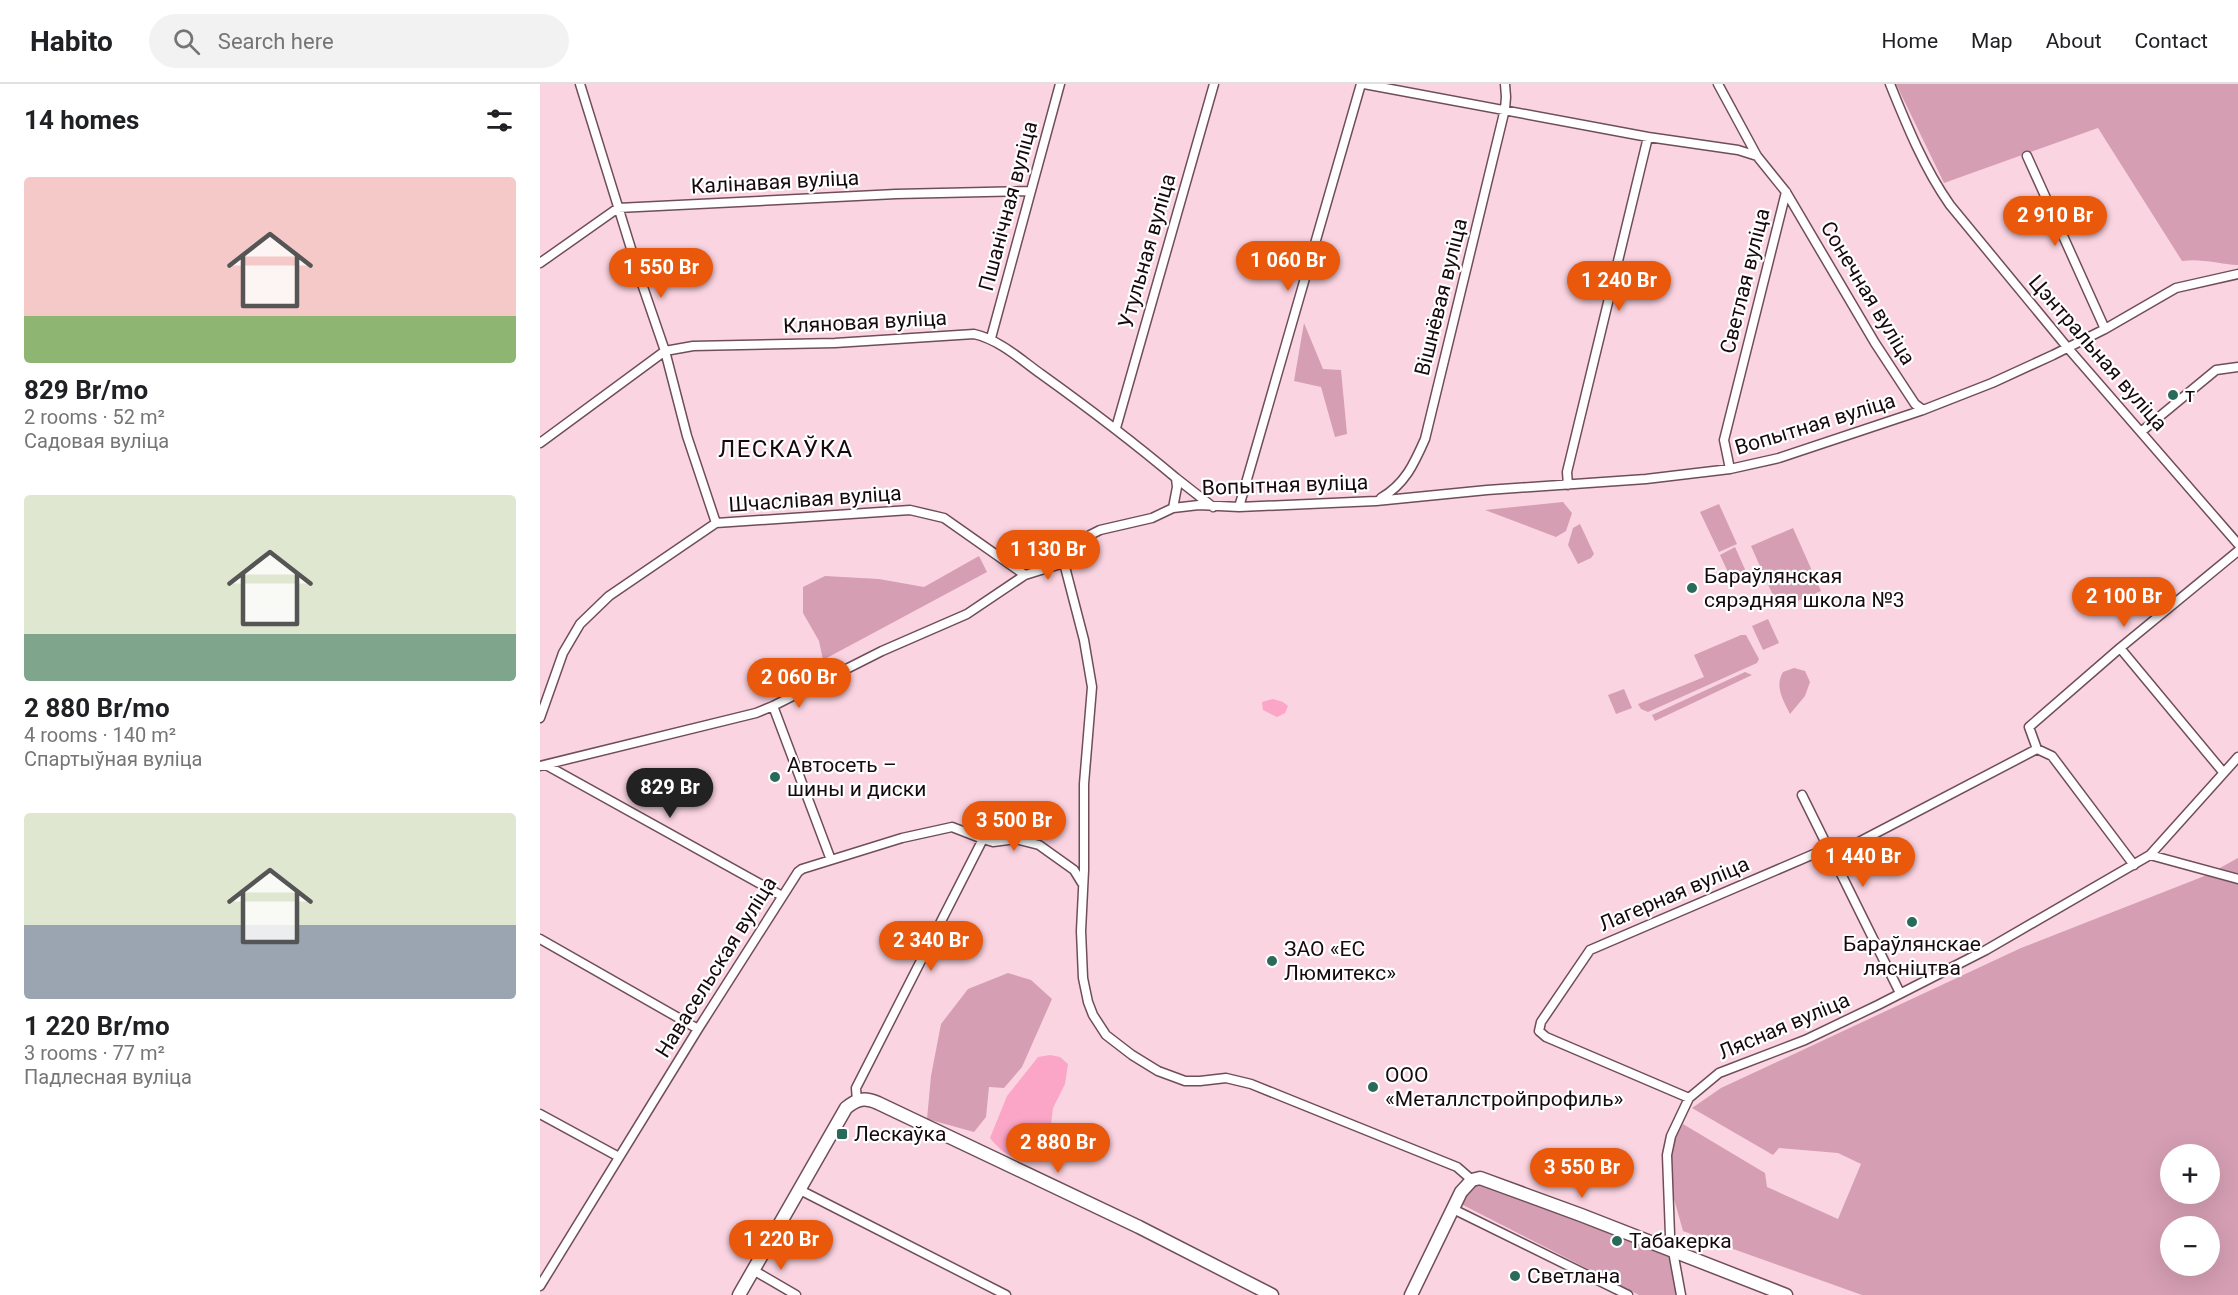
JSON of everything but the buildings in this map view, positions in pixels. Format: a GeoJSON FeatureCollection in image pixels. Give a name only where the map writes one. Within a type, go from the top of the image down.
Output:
{"type":"FeatureCollection","features":[{"type":"Feature","properties":{"kind":"main road"},"geometry":{"type":"LineString","coordinates":[[739,1295],[846,1108],[857,1101],[869,1099],[1139,1227],[1272,1295]]}},
{"type":"Feature","properties":{"kind":"main road"},"geometry":{"type":"LineString","coordinates":[[1411,1295],[1466,1184],[1476,1179],[1588,1217],[1786,1295]]}},
{"type":"Feature","properties":{"kind":"street"},"geometry":{"type":"LineString","coordinates":[[580,84],[665,351],[687,436],[716,523]]}},
{"type":"Feature","properties":{"kind":"street","name":"Пшанічная вуліца"},"geometry":{"type":"LineString","coordinates":[[991,338],[1060,84]]}},
{"type":"Feature","properties":{"kind":"street","name":"Утульная вуліца"},"geometry":{"type":"LineString","coordinates":[[1116,428],[1214,84]]}},
{"type":"Feature","properties":{"kind":"street"},"geometry":{"type":"LineString","coordinates":[[1239,507],[1363,84],[1648,137],[1720,147],[1757,156]]}},
{"type":"Feature","properties":{"kind":"street","name":"Вішнёвая вуліца"},"geometry":{"type":"LineString","coordinates":[[1376,501],[1404,480],[1425,439],[1505,110],[1505,84]]}},
{"type":"Feature","properties":{"kind":"street","name":"Светлая вуліца"},"geometry":{"type":"LineString","coordinates":[[1718,84],[1757,156],[1786,192],[1724,440],[1730,469]]}},
{"type":"Feature","properties":{"kind":"street","name":"Цэнтральная вуліца"},"geometry":{"type":"LineString","coordinates":[[1890,84],[1911,135],[1950,206],[2238,544]]}},
{"type":"Feature","properties":{"kind":"street"},"geometry":{"type":"LineString","coordinates":[[1568,485],[1567,472],[1648,137]]}},
{"type":"Feature","properties":{"kind":"street"},"geometry":{"type":"LineString","coordinates":[[2027,156],[2105,329]]}},
{"type":"Feature","properties":{"kind":"street","name":"Калінавая вуліца"},"geometry":{"type":"LineString","coordinates":[[618,208],[884,195],[1030,191]]}},
{"type":"Feature","properties":{"kind":"street","name":"Сонечная вуліца"},"geometry":{"type":"LineString","coordinates":[[1786,192],[1875,343],[1915,404],[1923,410]]}},
{"type":"Feature","properties":{"kind":"street"},"geometry":{"type":"LineString","coordinates":[[540,263],[618,208]]}},
{"type":"Feature","properties":{"kind":"street","name":"Вопытная вуліца"},"geometry":{"type":"LineString","coordinates":[[1064,563],[1075,546],[1100,530],[1152,518],[1173,508],[1186,506],[1239,507],[1376,501],[1730,469],[1779,458],[1923,410],[1992,382],[2105,329],[2176,288],[2238,274]]}},
{"type":"Feature","properties":{"kind":"street","name":"Кляновая вуліца"},"geometry":{"type":"LineString","coordinates":[[540,443],[665,351],[693,346],[834,343],[974,334],[991,338],[1116,428],[1213,507]]}},
{"type":"Feature","properties":{"kind":"street"},"geometry":{"type":"LineString","coordinates":[[2142,431],[2216,370],[2238,367]]}},
{"type":"Feature","properties":{"kind":"street"},"geometry":{"type":"LineString","coordinates":[[1173,508],[1177,487],[1176,478]]}},
{"type":"Feature","properties":{"kind":"street","name":"Шчаслівая вуліца"},"geometry":{"type":"LineString","coordinates":[[540,718],[564,653],[580,624],[609,596],[716,523],[910,510],[925,512],[944,518],[1025,575]]}},
{"type":"Feature","properties":{"kind":"street"},"geometry":{"type":"LineString","coordinates":[[2134,865],[2052,756],[2037,749],[2029,728],[2120,648],[2238,551]]}},
{"type":"Feature","properties":{"kind":"street"},"geometry":{"type":"LineString","coordinates":[[543,765],[773,706],[882,651],[967,614],[1025,575],[1064,563],[1084,640],[1092,687],[1084,784],[1084,870],[1080,938],[1085,991],[1096,1020],[1106,1035],[1147,1065],[1171,1077],[1192,1081],[1226,1078],[1251,1084],[1458,1167],[1476,1179]]}},
{"type":"Feature","properties":{"kind":"street"},"geometry":{"type":"LineString","coordinates":[[2120,648],[2223,772]]}},
{"type":"Feature","properties":{"kind":"street"},"geometry":{"type":"LineString","coordinates":[[773,706],[831,860]]}},
{"type":"Feature","properties":{"kind":"street"},"geometry":{"type":"LineString","coordinates":[[1832,856],[2037,749]]}},
{"type":"Feature","properties":{"kind":"street","name":"Лясная вуліца"},"geometry":{"type":"LineString","coordinates":[[1689,1098],[1719,1073],[1805,1040],[1986,950],[2134,865],[2150,855],[2238,757]]}},
{"type":"Feature","properties":{"kind":"street"},"geometry":{"type":"LineString","coordinates":[[543,765],[782,896]]}},
{"type":"Feature","properties":{"kind":"street"},"geometry":{"type":"LineString","coordinates":[[1802,795],[1900,993]]}},
{"type":"Feature","properties":{"kind":"street","name":"Навасельская вуліца"},"geometry":{"type":"LineString","coordinates":[[540,1286],[698,1029],[798,872],[902,838],[952,827],[983,840],[993,842],[1016,839],[1039,845],[1074,870],[1082,884]]}},
{"type":"Feature","properties":{"kind":"street"},"geometry":{"type":"LineString","coordinates":[[857,1101],[856,1088],[983,840]]}},
{"type":"Feature","properties":{"kind":"street","name":"Лагерная вуліца"},"geometry":{"type":"LineString","coordinates":[[1689,1098],[1546,1037],[1539,1031],[1541,1022],[1590,950],[1828,848]]}},
{"type":"Feature","properties":{"kind":"street"},"geometry":{"type":"LineString","coordinates":[[2150,855],[2238,879]]}},
{"type":"Feature","properties":{"kind":"street"},"geometry":{"type":"LineString","coordinates":[[540,939],[698,1029]]}},
{"type":"Feature","properties":{"kind":"street"},"geometry":{"type":"LineString","coordinates":[[1681,1295],[1670,1235],[1668,1155],[1671,1136],[1689,1098]]}},
{"type":"Feature","properties":{"kind":"street"},"geometry":{"type":"LineString","coordinates":[[540,1114],[619,1157]]}},
{"type":"Feature","properties":{"kind":"street"},"geometry":{"type":"LineString","coordinates":[[800,1190],[1006,1295]]}},
{"type":"Feature","properties":{"kind":"street"},"geometry":{"type":"LineString","coordinates":[[1453,1209],[1628,1295]]}},
{"type":"Feature","properties":{"kind":"street"},"geometry":{"type":"LineString","coordinates":[[753,1270],[796,1295]]}},
{"type":"Feature","properties":{"kind":"shaded area"},"geometry":{"type":"Polygon","coordinates":[[[1896,84],[2238,84],[2238,265],[2182,261],[2098,128],[1944,183],[1896,84]]]}},
{"type":"Feature","properties":{"kind":"shaded area"},"geometry":{"type":"Polygon","coordinates":[[[1304,323],[1323,369],[1341,370],[1347,434],[1335,437],[1321,387],[1294,381],[1304,323]]]}},
{"type":"Feature","properties":{"kind":"shaded area"},"geometry":{"type":"Polygon","coordinates":[[[1563,502],[1572,513],[1566,531],[1556,537],[1485,510],[1563,502]]]}},
{"type":"Feature","properties":{"kind":"shaded area"},"geometry":{"type":"Polygon","coordinates":[[[1719,504],[1737,544],[1719,552],[1700,512],[1719,504]]]}},
{"type":"Feature","properties":{"kind":"shaded area"},"geometry":{"type":"Polygon","coordinates":[[[1580,524],[1594,554],[1591,558],[1578,564],[1568,545],[1573,528],[1580,524]]]}},
{"type":"Feature","properties":{"kind":"shaded area"},"geometry":{"type":"Polygon","coordinates":[[[1793,528],[1821,591],[1779,609],[1751,546],[1793,528]]]}},
{"type":"Feature","properties":{"kind":"shaded area"},"geometry":{"type":"Polygon","coordinates":[[[1735,547],[1748,576],[1733,583],[1720,555],[1735,547]]]}},
{"type":"Feature","properties":{"kind":"shaded area"},"geometry":{"type":"Polygon","coordinates":[[[979,556],[987,572],[823,660],[819,641],[803,613],[803,587],[825,576],[879,579],[924,587],[979,556]]]}},
{"type":"Feature","properties":{"kind":"shaded area"},"geometry":{"type":"Polygon","coordinates":[[[1768,619],[1779,643],[1763,650],[1752,626],[1768,619]]]}},
{"type":"Feature","properties":{"kind":"shaded area"},"geometry":{"type":"Polygon","coordinates":[[[1746,635],[1759,659],[1757,663],[1648,712],[1641,709],[1638,704],[1704,677],[1694,655],[1746,635]]]}},
{"type":"Feature","properties":{"kind":"shaded area"},"geometry":{"type":"Polygon","coordinates":[[[1794,668],[1805,671],[1810,682],[1805,696],[1790,714],[1779,683],[1783,672],[1794,668]]]}},
{"type":"Feature","properties":{"kind":"shaded area"},"geometry":{"type":"Polygon","coordinates":[[[1745,672],[1752,675],[1655,721],[1652,715],[1745,672]]]}},
{"type":"Feature","properties":{"kind":"shaded area"},"geometry":{"type":"Polygon","coordinates":[[[1624,689],[1632,708],[1616,714],[1608,695],[1624,689]]]}},
{"type":"Feature","properties":{"kind":"shaded area"},"geometry":{"type":"Polygon","coordinates":[[[1273,699],[1288,706],[1285,713],[1277,717],[1263,710],[1262,702],[1273,699]]]}},
{"type":"Feature","properties":{"kind":"shaded area"},"geometry":{"type":"Polygon","coordinates":[[[2238,858],[2238,1295],[1862,1295],[1683,1231],[1672,1192],[1671,1145],[1683,1124],[1765,1173],[1767,1187],[1838,1219],[1861,1164],[1838,1153],[1779,1148],[1773,1155],[1692,1108],[1721,1088],[2021,948],[2207,875],[2238,858]]]}},
{"type":"Feature","properties":{"kind":"shaded area"},"geometry":{"type":"Polygon","coordinates":[[[1008,973],[1031,980],[1052,999],[1022,1067],[1004,1088],[989,1087],[986,1117],[974,1132],[927,1119],[931,1076],[941,1024],[968,989],[1008,973]]]}},
{"type":"Feature","properties":{"kind":"shaded area"},"geometry":{"type":"Polygon","coordinates":[[[1050,1055],[1060,1057],[1068,1064],[1065,1084],[1053,1108],[1051,1125],[1035,1157],[1022,1159],[1010,1156],[990,1138],[1007,1096],[1038,1057],[1050,1055]]]}},
{"type":"Feature","properties":{"kind":"shaded area"},"geometry":{"type":"Polygon","coordinates":[[[1477,1184],[1491,1184],[1669,1257],[1676,1295],[1639,1295],[1459,1203],[1477,1184]]]}},
{"type":"Feature","properties":{"kind":"place","name":"т"},"geometry":{"type":"Point","coordinates":[2173,395]}},
{"type":"Feature","properties":{"kind":"place","name":"Бараўлянская сярэдняя школа №3"},"geometry":{"type":"Point","coordinates":[1692,588]}},
{"type":"Feature","properties":{"kind":"place","name":"Автосеть – шины и диски"},"geometry":{"type":"Point","coordinates":[775,777]}},
{"type":"Feature","properties":{"kind":"place","name":"Бараўлянскае лясніцтва"},"geometry":{"type":"Point","coordinates":[1912,922]}},
{"type":"Feature","properties":{"kind":"place","name":"ЗАО «ЕС Люмитекс»"},"geometry":{"type":"Point","coordinates":[1272,961]}},
{"type":"Feature","properties":{"kind":"place","name":"ООО «Металлстройпрофиль»"},"geometry":{"type":"Point","coordinates":[1373,1087]}},
{"type":"Feature","properties":{"kind":"place","name":"Лескаўка"},"geometry":{"type":"Point","coordinates":[842,1134]}},
{"type":"Feature","properties":{"kind":"place","name":"Табакерка"},"geometry":{"type":"Point","coordinates":[1617,1241]}},
{"type":"Feature","properties":{"kind":"place","name":"Светлана"},"geometry":{"type":"Point","coordinates":[1515,1276]}},
{"type":"Feature","properties":{"kind":"district","name":"ЛЕСКАЎКА"},"geometry":{"type":"Point","coordinates":[786,449]}}]}
